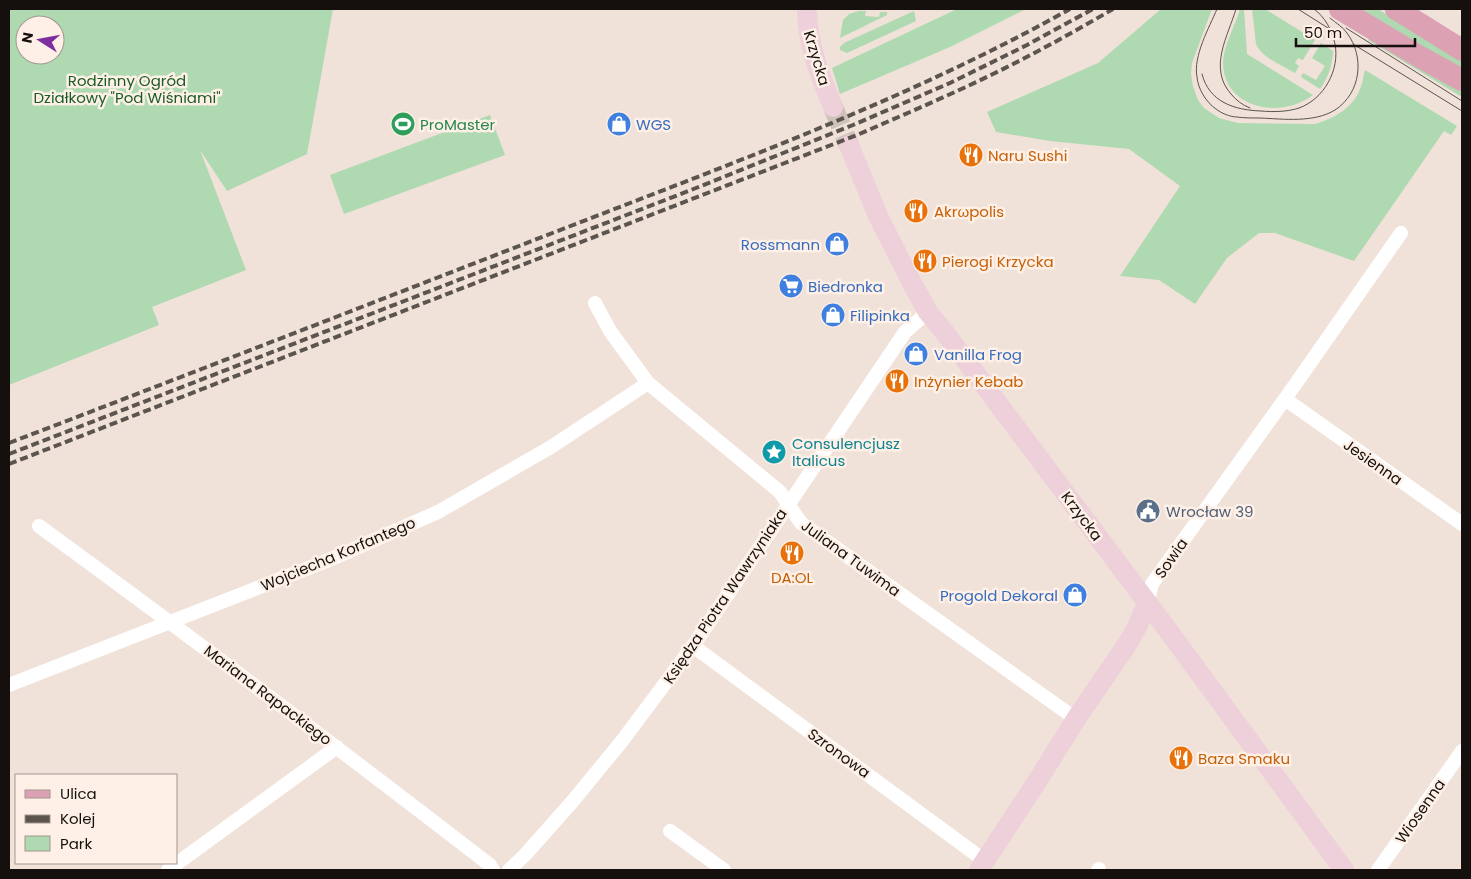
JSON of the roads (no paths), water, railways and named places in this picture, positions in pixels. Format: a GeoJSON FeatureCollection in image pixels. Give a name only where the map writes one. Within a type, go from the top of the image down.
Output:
{"type":"FeatureCollection","features":[{"type":"Feature","properties":{"kind":"main road"},"geometry":{"type":"LineString","coordinates":[[1340,9],[1462,80]]}},
{"type":"Feature","properties":{"kind":"main road"},"geometry":{"type":"LineString","coordinates":[[1396,9],[1462,50]]}},
{"type":"Feature","properties":{"kind":"street","name":"Krzycka"},"geometry":{"type":"LineString","coordinates":[[807,9],[807,26],[812,49],[834,107]]}},
{"type":"Feature","properties":{"kind":"street","name":"Krzycka"},"geometry":{"type":"LineString","coordinates":[[849,145],[878,216],[928,312],[951,340],[1344,870]]}},
{"type":"Feature","properties":{"kind":"street","name":"Sowia"},"geometry":{"type":"LineString","coordinates":[[982,866],[1137,628],[1152,584],[1401,233]]}},
{"type":"Feature","properties":{"kind":"street","name":"Juliana Tuwima"},"geometry":{"type":"LineString","coordinates":[[595,303],[610,331],[648,383],[780,492],[802,524],[1076,719]]}},
{"type":"Feature","properties":{"kind":"street","name":"Księdza Piotra Wawrzyniaka"},"geometry":{"type":"LineString","coordinates":[[509,870],[566,809],[622,741],[693,646],[905,332],[928,312]]}},
{"type":"Feature","properties":{"kind":"street","name":"Wojciecha Korfantego"},"geometry":{"type":"LineString","coordinates":[[9,685],[329,560],[438,512],[551,447],[648,383]]}},
{"type":"Feature","properties":{"kind":"street","name":"Jesienna"},"geometry":{"type":"LineString","coordinates":[[1285,399],[1462,524]]}},
{"type":"Feature","properties":{"kind":"street","name":"Mariana Rapackiego"},"geometry":{"type":"LineString","coordinates":[[39,526],[171,622],[337,747],[490,865],[493,870]]}},
{"type":"Feature","properties":{"kind":"street","name":"Szronowa"},"geometry":{"type":"LineString","coordinates":[[693,646],[982,866]]}},
{"type":"Feature","properties":{"kind":"street"},"geometry":{"type":"LineString","coordinates":[[178,863],[337,747]]}},
{"type":"Feature","properties":{"kind":"street","name":"Wiosenna"},"geometry":{"type":"LineString","coordinates":[[1378,870],[1462,751]]}},
{"type":"Feature","properties":{"kind":"street"},"geometry":{"type":"LineString","coordinates":[[670,831],[724,870]]}},
{"type":"Feature","properties":{"kind":"tunnel"},"geometry":{"type":"LineString","coordinates":[[833,107],[849,145]]}},
{"type":"Feature","properties":{"kind":"tram line"},"geometry":{"type":"LineString","coordinates":[[1217,9],[1199,51],[1196,69],[1198,82],[1203,95],[1212,106],[1226,115],[1242,118],[1308,119],[1327,114],[1344,103],[1355,84],[1358,74],[1358,63],[1353,43],[1345,31],[1330,18]]}},
{"type":"Feature","properties":{"kind":"tram line"},"geometry":{"type":"LineString","coordinates":[[1236,9],[1222,52],[1221,74],[1224,84],[1231,94],[1239,102],[1250,108]]}},
{"type":"Feature","properties":{"kind":"tram line"},"geometry":{"type":"LineString","coordinates":[[1298,9],[1328,28]]}},
{"type":"Feature","properties":{"kind":"tram line"},"geometry":{"type":"LineString","coordinates":[[1202,74],[1205,84],[1217,98],[1224,103],[1241,109],[1275,112],[1299,108],[1308,104],[1323,91],[1332,73],[1336,54],[1330,29],[1322,16],[1314,9]]}},
{"type":"Feature","properties":{"kind":"tram line"},"geometry":{"type":"LineString","coordinates":[[1346,28],[1462,101]]}},
{"type":"Feature","properties":{"kind":"tram line"},"geometry":{"type":"LineString","coordinates":[[1353,44],[1462,111]]}},
{"type":"Feature","properties":{"kind":"railway"},"geometry":{"type":"LineString","coordinates":[[9,443],[696,178],[823,127],[948,71],[1070,9]]}},
{"type":"Feature","properties":{"kind":"railway"},"geometry":{"type":"LineString","coordinates":[[9,454],[691,190],[853,125],[950,83],[1027,45],[1093,9]]}},
{"type":"Feature","properties":{"kind":"railway"},"geometry":{"type":"LineString","coordinates":[[9,464],[857,135],[942,98],[1024,59],[1113,9]]}},
{"type":"Feature","properties":{"kind":"place","name":"ProMaster"},"geometry":{"type":"Point","coordinates":[403,124]}},
{"type":"Feature","properties":{"kind":"place","name":"WGS"},"geometry":{"type":"Point","coordinates":[619,124]}},
{"type":"Feature","properties":{"kind":"place","name":"Naru Sushi"},"geometry":{"type":"Point","coordinates":[971,155]}},
{"type":"Feature","properties":{"kind":"place","name":"Akrωpolis"},"geometry":{"type":"Point","coordinates":[916,211]}},
{"type":"Feature","properties":{"kind":"place","name":"Rossmann"},"geometry":{"type":"Point","coordinates":[837,244]}},
{"type":"Feature","properties":{"kind":"place","name":"Pierogi Krzycka"},"geometry":{"type":"Point","coordinates":[925,261]}},
{"type":"Feature","properties":{"kind":"place","name":"Biedronka"},"geometry":{"type":"Point","coordinates":[791,286]}},
{"type":"Feature","properties":{"kind":"place","name":"Filipinka"},"geometry":{"type":"Point","coordinates":[833,315]}},
{"type":"Feature","properties":{"kind":"place","name":"Vanilla Frog"},"geometry":{"type":"Point","coordinates":[916,354]}},
{"type":"Feature","properties":{"kind":"place","name":"Inżynier Kebab"},"geometry":{"type":"Point","coordinates":[897,381]}},
{"type":"Feature","properties":{"kind":"place","name":"Consulencjusz Italicus"},"geometry":{"type":"Point","coordinates":[774,452]}},
{"type":"Feature","properties":{"kind":"place","name":"Wrocław 39"},"geometry":{"type":"Point","coordinates":[1148,511]}},
{"type":"Feature","properties":{"kind":"place","name":"DA:OL"},"geometry":{"type":"Point","coordinates":[792,553]}},
{"type":"Feature","properties":{"kind":"place","name":"Progold Dekoral"},"geometry":{"type":"Point","coordinates":[1075,595]}},
{"type":"Feature","properties":{"kind":"place","name":"Baza Smaku"},"geometry":{"type":"Point","coordinates":[1181,758]}},
{"type":"Feature","properties":{"kind":"park label","name":"Rodzinny Ogród Działkowy \"Pod Wiśniami\""},"geometry":{"type":"Point","coordinates":[127,88]}}]}
